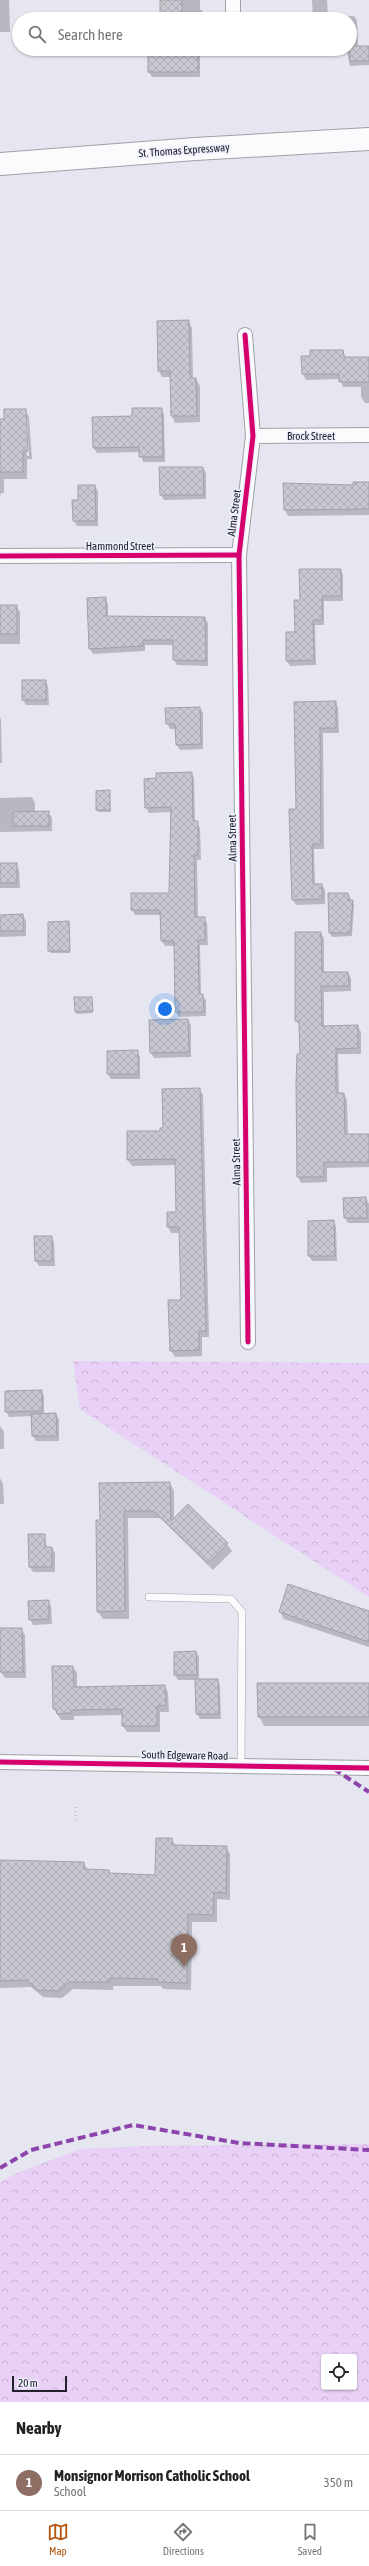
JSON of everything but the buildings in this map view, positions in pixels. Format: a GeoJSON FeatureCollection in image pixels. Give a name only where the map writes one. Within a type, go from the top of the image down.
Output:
{"type":"FeatureCollection","features":[{"type":"Feature","properties":{"kind":"highway","name":"St. Thomas Expressway"},"geometry":{"type":"LineString","coordinates":[[0,164],[369,139]]}},
{"type":"Feature","properties":{"kind":"street"},"geometry":{"type":"LineString","coordinates":[[233,0],[233,12]]}},
{"type":"Feature","properties":{"kind":"street","name":"Alma Street"},"geometry":{"type":"LineString","coordinates":[[245,334],[253,436],[239,555],[248,1342]]}},
{"type":"Feature","properties":{"kind":"street","name":"Brock Street"},"geometry":{"type":"LineString","coordinates":[[253,436],[369,435]]}},
{"type":"Feature","properties":{"kind":"street","name":"Hammond Street"},"geometry":{"type":"LineString","coordinates":[[0,556],[239,555]]}},
{"type":"Feature","properties":{"kind":"street","name":"South Edgeware Road"},"geometry":{"type":"LineString","coordinates":[[0,1762],[369,1768]]}},
{"type":"Feature","properties":{"kind":"lane"},"geometry":{"type":"LineString","coordinates":[[149,1597],[231,1599],[242,1612],[241,1766]]}},
{"type":"Feature","properties":{"kind":"path"},"geometry":{"type":"LineString","coordinates":[[75,1820],[76,1805]]}},
{"type":"Feature","properties":{"kind":"green space"},"geometry":{"type":"Polygon","coordinates":[[[73,1361],[369,1363],[369,1597],[80,1409],[73,1361]]]}},
{"type":"Feature","properties":{"kind":"green space"},"geometry":{"type":"Polygon","coordinates":[[[369,2144],[369,2402],[0,2402],[0,2182],[19,2172],[81,2149],[144,2146],[369,2144]]]}},
{"type":"Feature","properties":{"kind":"marked path"},"geometry":{"type":"LineString","coordinates":[[334,1769],[369,1792]]}},
{"type":"Feature","properties":{"kind":"marked path"},"geometry":{"type":"LineString","coordinates":[[0,2168],[31,2150],[133,2125],[239,2143],[369,2150]]}},
{"type":"Feature","properties":{"kind":"cycle path"},"geometry":{"type":"LineString","coordinates":[[245,335],[253,436],[239,555],[248,1342]]}},
{"type":"Feature","properties":{"kind":"cycle path"},"geometry":{"type":"LineString","coordinates":[[0,556],[239,555]]}},
{"type":"Feature","properties":{"kind":"cycle path"},"geometry":{"type":"LineString","coordinates":[[0,1762],[369,1768]]}},
{"type":"Feature","properties":{"kind":"place","name":"Monsignor Morrison Catholic School"},"geometry":{"type":"Point","coordinates":[184,1967]}}]}
